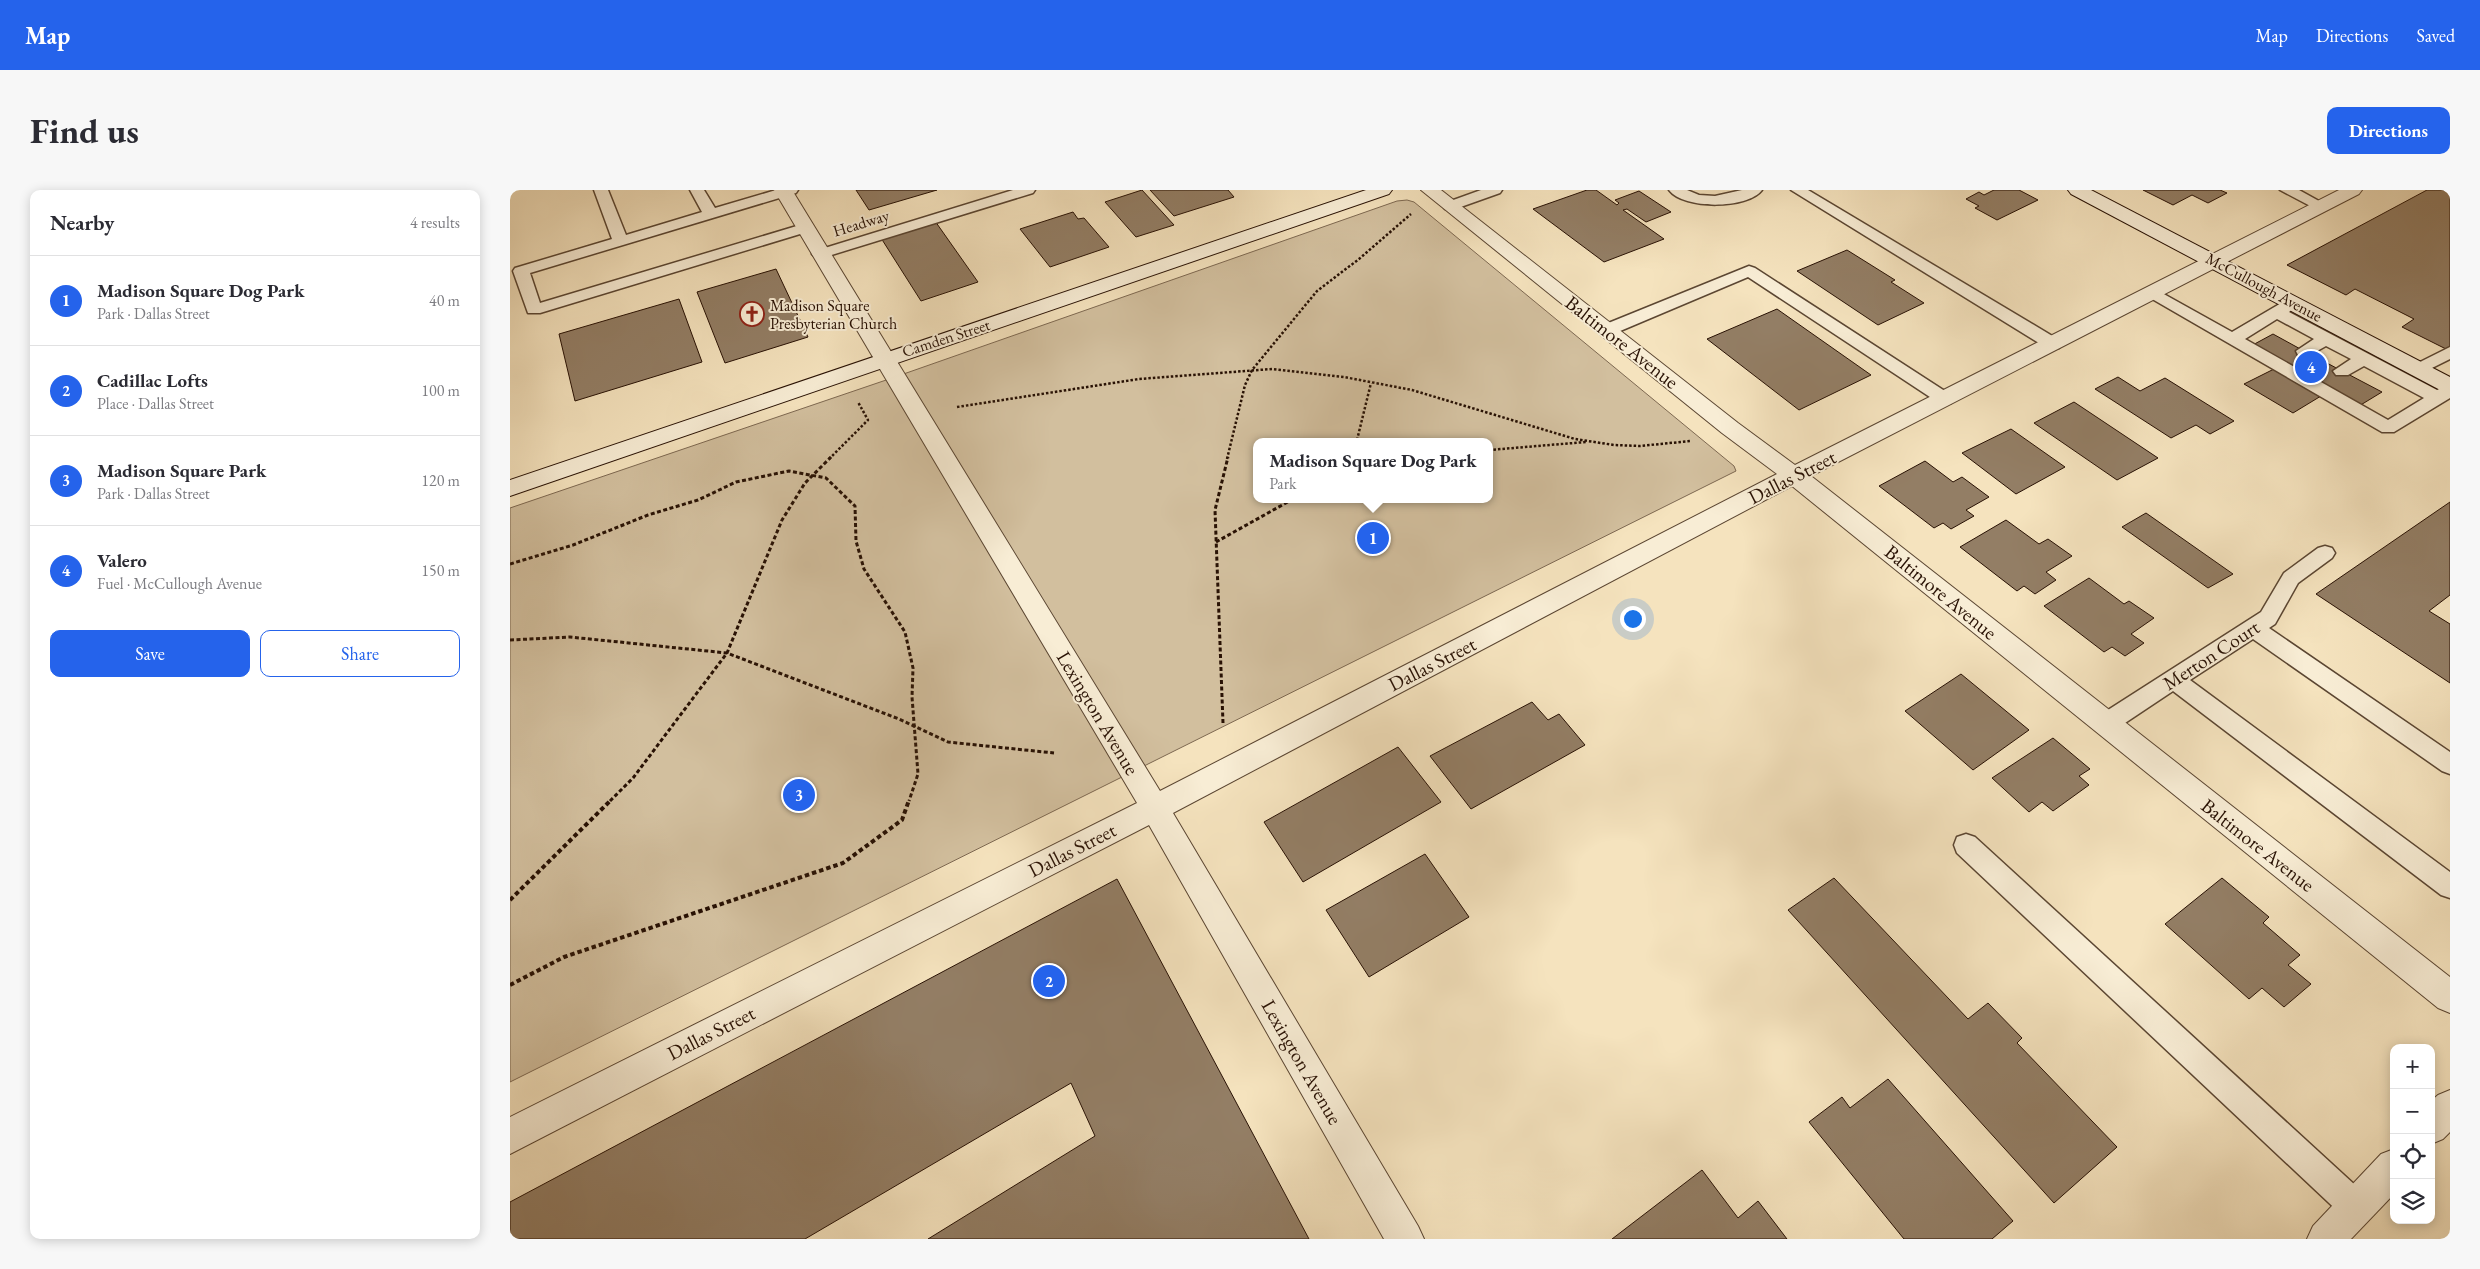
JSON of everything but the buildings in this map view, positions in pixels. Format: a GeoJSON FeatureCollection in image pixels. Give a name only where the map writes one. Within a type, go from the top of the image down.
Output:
{"type":"FeatureCollection","features":[{"type":"Feature","properties":{"kind":"street","name":"Camden Street"},"geometry":{"type":"LineString","coordinates":[[510,488],[1383,190]]}},
{"type":"Feature","properties":{"kind":"street","name":"McCullough Avenue"},"geometry":{"type":"LineString","coordinates":[[2078,190],[2420,369],[2446,391]]}},
{"type":"Feature","properties":{"kind":"street","name":"Dallas Street"},"geometry":{"type":"LineString","coordinates":[[510,1136],[1155,808],[1794,475],[2353,190]]}},
{"type":"Feature","properties":{"kind":"street","name":"Lexington Avenue"},"geometry":{"type":"LineString","coordinates":[[786,191],[820,254],[1155,808],[1405,1239]]}},
{"type":"Feature","properties":{"kind":"street","name":"Baltimore Avenue"},"geometry":{"type":"LineString","coordinates":[[1423,198],[1450,206],[1730,428],[1794,475],[2450,997]]}},
{"type":"Feature","properties":{"kind":"street"},"geometry":{"type":"LineString","coordinates":[[2435,1123],[2450,1107]]}},
{"type":"Feature","properties":{"kind":"street"},"geometry":{"type":"LineString","coordinates":[[2343,1228],[2390,1172]]}},
{"type":"Feature","properties":{"kind":"lane"},"geometry":{"type":"LineString","coordinates":[[601,190],[622,241]]}},
{"type":"Feature","properties":{"kind":"lane"},"geometry":{"type":"LineString","coordinates":[[697,190],[710,214]]}},
{"type":"Feature","properties":{"kind":"lane","name":"Headway"},"geometry":{"type":"LineString","coordinates":[[820,254],[1028,190]]}},
{"type":"Feature","properties":{"kind":"lane"},"geometry":{"type":"LineString","coordinates":[[1450,206],[1495,190]]}},
{"type":"Feature","properties":{"kind":"lane"},"geometry":{"type":"LineString","coordinates":[[1676,190],[1685,196],[1706,202],[1729,200],[1755,190]]}},
{"type":"Feature","properties":{"kind":"lane"},"geometry":{"type":"LineString","coordinates":[[1798,190],[2053,344]]}},
{"type":"Feature","properties":{"kind":"lane"},"geometry":{"type":"LineString","coordinates":[[2287,190],[2321,206]]}},
{"type":"Feature","properties":{"kind":"lane"},"geometry":{"type":"LineString","coordinates":[[522,271],[786,191]]}},
{"type":"Feature","properties":{"kind":"lane"},"geometry":{"type":"LineString","coordinates":[[510,258],[522,271],[534,310],[805,228]]}},
{"type":"Feature","properties":{"kind":"lane"},"geometry":{"type":"LineString","coordinates":[[1607,330],[1749,271],[1945,399]]}},
{"type":"Feature","properties":{"kind":"lane"},"geometry":{"type":"LineString","coordinates":[[2153,293],[2317,385],[2388,428],[2446,391]]}},
{"type":"Feature","properties":{"kind":"lane"},"geometry":{"type":"LineString","coordinates":[[2232,339],[2293,302]]}},
{"type":"Feature","properties":{"kind":"lane"},"geometry":{"type":"LineString","coordinates":[[2276,312],[2364,359],[2446,391]]}},
{"type":"Feature","properties":{"kind":"lane"},"geometry":{"type":"LineString","coordinates":[[2304,351],[2326,339]]}},
{"type":"Feature","properties":{"kind":"lane"},"geometry":{"type":"LineString","coordinates":[[2420,369],[2450,352]]}},
{"type":"Feature","properties":{"kind":"lane"},"geometry":{"type":"LineString","coordinates":[[2342,371],[2364,359]]}},
{"type":"Feature","properties":{"kind":"lane","name":"Merton Court"},"geometry":{"type":"LineString","coordinates":[[2105,724],[2268,618],[2290,578],[2326,553]]}},
{"type":"Feature","properties":{"kind":"lane"},"geometry":{"type":"LineString","coordinates":[[2253,628],[2450,764]]}},
{"type":"Feature","properties":{"kind":"lane"},"geometry":{"type":"LineString","coordinates":[[2174,680],[2450,887]]}},
{"type":"Feature","properties":{"kind":"lane"},"geometry":{"type":"LineString","coordinates":[[1966,845],[2343,1228]]}},
{"type":"Feature","properties":{"kind":"path"},"geometry":{"type":"LineString","coordinates":[[1223,723],[1215,510],[1245,385],[1252,370],[1317,291],[1411,214],[1423,198]]}},
{"type":"Feature","properties":{"kind":"path"},"geometry":{"type":"LineString","coordinates":[[956,407],[1139,378],[1272,369],[1412,390],[1576,439],[1640,446],[1700,440]]}},
{"type":"Feature","properties":{"kind":"path"},"geometry":{"type":"LineString","coordinates":[[1359,438],[1372,383]]}},
{"type":"Feature","properties":{"kind":"path"},"geometry":{"type":"LineString","coordinates":[[510,900],[633,778],[727,653],[782,520],[805,483],[868,420],[856,398]]}},
{"type":"Feature","properties":{"kind":"path"},"geometry":{"type":"LineString","coordinates":[[1493,450],[1592,441]]}},
{"type":"Feature","properties":{"kind":"path"},"geometry":{"type":"LineString","coordinates":[[510,564],[574,545],[648,515],[698,500],[736,482],[789,472],[826,478],[855,506],[856,541],[864,569],[905,632],[913,668],[912,697],[918,774],[902,820],[842,862],[564,957],[510,985]]}},
{"type":"Feature","properties":{"kind":"path"},"geometry":{"type":"LineString","coordinates":[[1216,542],[1286,503]]}},
{"type":"Feature","properties":{"kind":"path"},"geometry":{"type":"LineString","coordinates":[[510,640],[570,637],[727,653],[915,727],[948,742],[1054,753]]}},
{"type":"Feature","properties":{"kind":"shaded area"},"geometry":{"type":"Polygon","coordinates":[[[1407,200],[1414,202],[1734,466],[1736,471],[510,1082],[510,508],[895,377],[1397,201],[1407,200]]]}},
{"type":"Feature","properties":{"kind":"place","name":"Madison Square Presbyterian Church"},"geometry":{"type":"Point","coordinates":[752,314]}},
{"type":"Feature","properties":{"kind":"place","name":"Valero"},"geometry":{"type":"Point","coordinates":[2311,367]}},
{"type":"Feature","properties":{"kind":"place","name":"Madison Square Dog Park"},"geometry":{"type":"Point","coordinates":[1373,538]}},
{"type":"Feature","properties":{"kind":"place","name":"Madison Square Park"},"geometry":{"type":"Point","coordinates":[799,795]}},
{"type":"Feature","properties":{"kind":"place","name":"Cadillac Lofts"},"geometry":{"type":"Point","coordinates":[1049,981]}}]}
